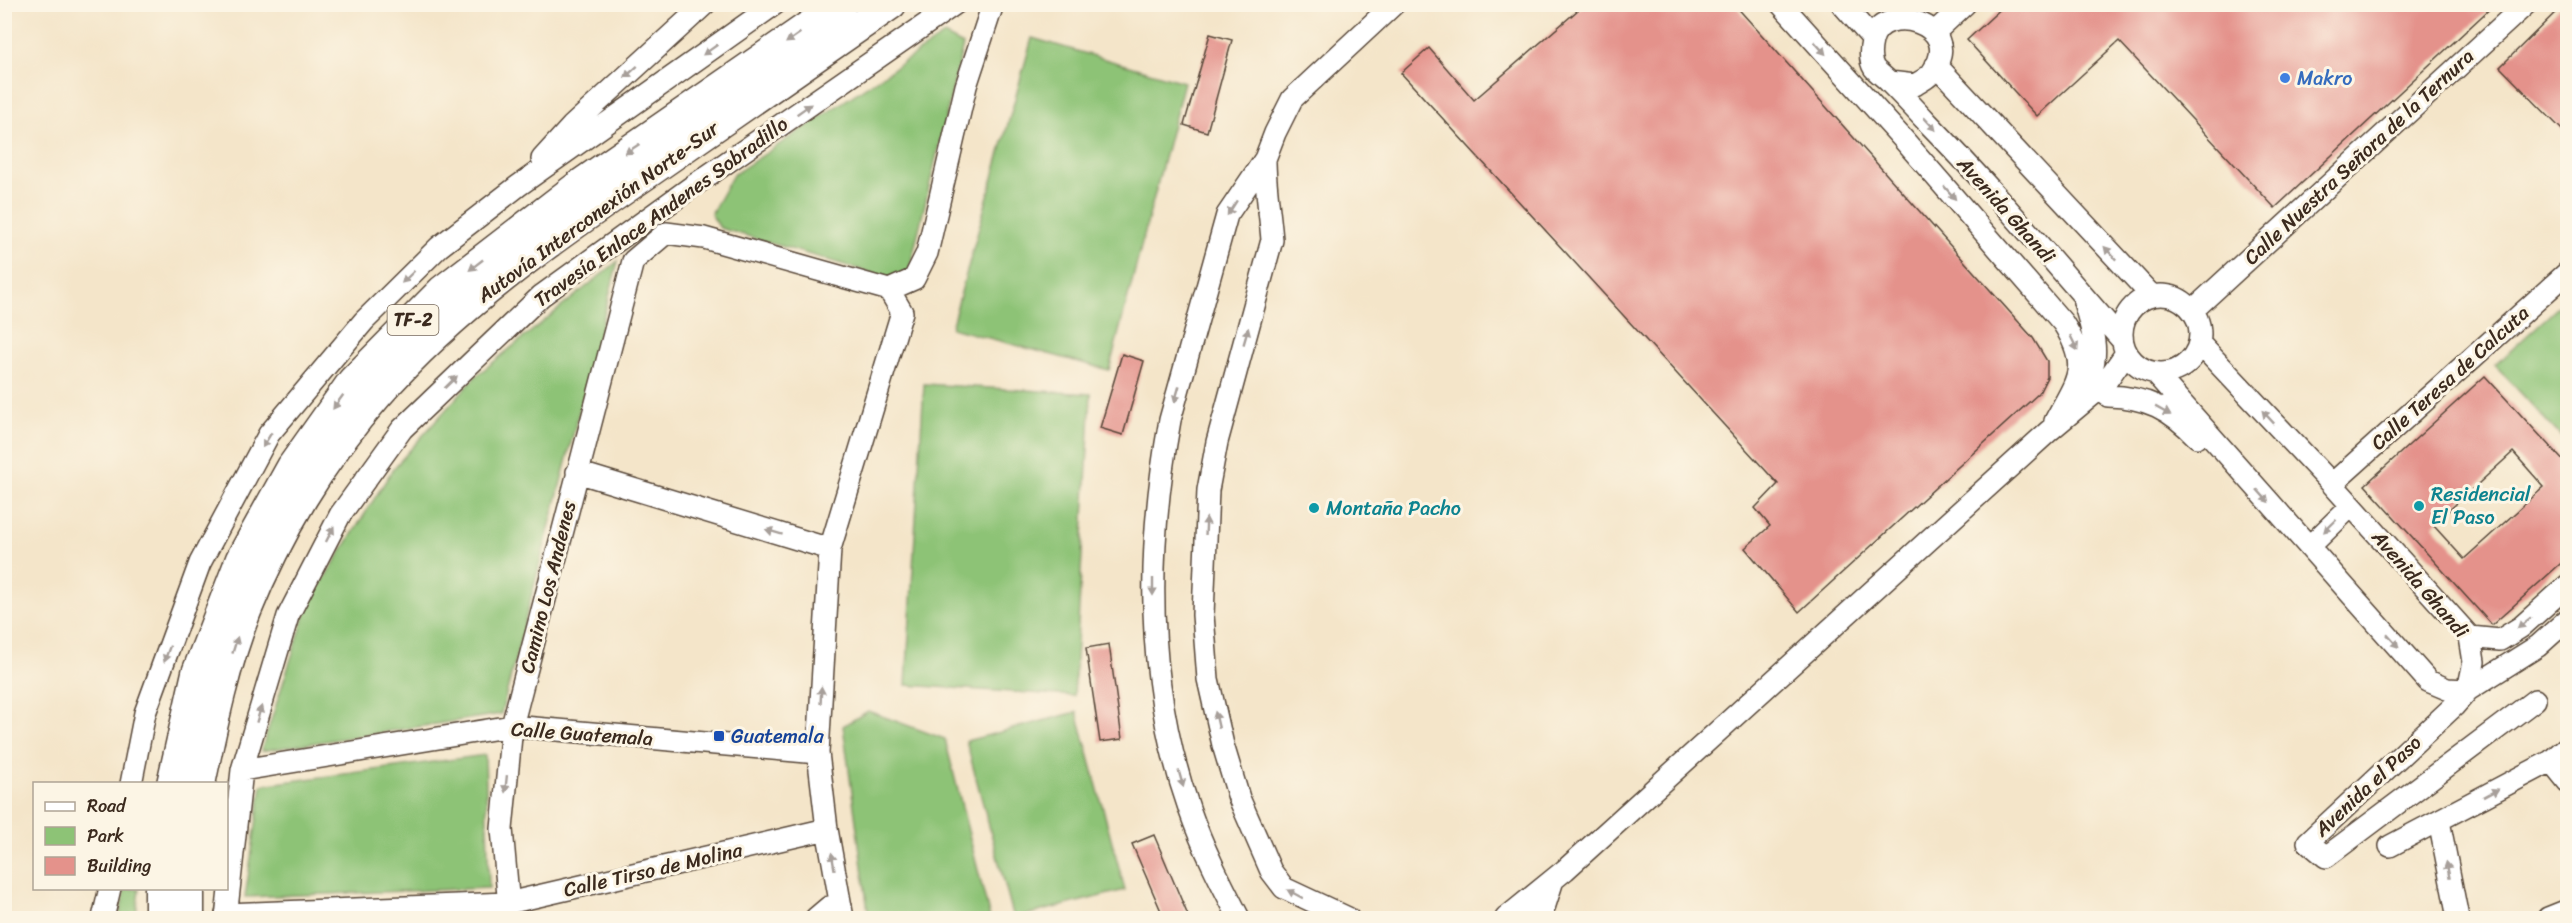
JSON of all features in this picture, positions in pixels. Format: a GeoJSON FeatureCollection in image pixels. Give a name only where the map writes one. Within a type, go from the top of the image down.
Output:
{"type":"FeatureCollection","features":[{"type":"Feature","properties":{"kind":"highway","name":"Autovía Interconexión Norte-Sur"},"geometry":{"type":"LineString","coordinates":[[172,782],[197,673],[242,559],[292,466],[353,381],[452,284],[581,184],[841,4]]}},
{"type":"Feature","properties":{"kind":"highway","name":"Autovía Interconexión Norte-Sur"},"geometry":{"type":"LineString","coordinates":[[200,782],[216,706],[246,611],[290,519],[333,453],[378,394],[435,335],[512,270],[595,209],[891,4]]}},
{"type":"Feature","properties":{"kind":"highway"},"geometry":{"type":"LineString","coordinates":[[160,890],[160,918]]}},
{"type":"Feature","properties":{"kind":"highway"},"geometry":{"type":"LineString","coordinates":[[189,890],[189,918]]}},
{"type":"Feature","properties":{"kind":"street"},"geometry":{"type":"LineString","coordinates":[[518,186],[572,126],[705,4]]}},
{"type":"Feature","properties":{"kind":"street"},"geometry":{"type":"LineString","coordinates":[[131,782],[145,713],[200,563],[269,434],[372,312],[439,247],[518,186],[775,4]]}},
{"type":"Feature","properties":{"kind":"street","name":"Travesía Enlace Andenes Sobradillo"},"geometry":{"type":"LineString","coordinates":[[226,916],[242,771],[288,616],[340,515],[402,429],[541,296],[690,188],[955,4]]}},
{"type":"Feature","properties":{"kind":"street"},"geometry":{"type":"LineString","coordinates":[[842,912],[827,829],[818,753],[830,549],[902,312],[889,290],[914,279],[927,253],[966,86],[993,4]]}},
{"type":"Feature","properties":{"kind":"street"},"geometry":{"type":"LineString","coordinates":[[1239,918],[1208,857],[1189,810],[1167,732],[1160,694],[1152,593],[1158,487],[1170,420],[1227,214],[1265,159],[1292,99],[1394,4]]}},
{"type":"Feature","properties":{"kind":"street"},"geometry":{"type":"LineString","coordinates":[[1781,4],[1903,139],[2062,323],[2076,344],[2080,357],[2079,370],[2073,387],[2050,430]]}},
{"type":"Feature","properties":{"kind":"street"},"geometry":{"type":"LineString","coordinates":[[1842,4],[1872,38]]}},
{"type":"Feature","properties":{"kind":"street"},"geometry":{"type":"LineString","coordinates":[[1892,4],[1924,21],[1935,32],[1940,43],[1940,55],[1933,73],[1915,85],[1889,82],[1874,67],[1870,53],[1872,38],[1881,25],[1890,19],[1911,16]]}},
{"type":"Feature","properties":{"kind":"street"},"geometry":{"type":"LineString","coordinates":[[1935,32],[1965,4]]}},
{"type":"Feature","properties":{"kind":"street","name":"Calle Nuestra Señora de la Ternura"},"geometry":{"type":"LineString","coordinates":[[2193,310],[2526,4]]}},
{"type":"Feature","properties":{"kind":"street"},"geometry":{"type":"LineString","coordinates":[[1936,65],[2151,296]]}},
{"type":"Feature","properties":{"kind":"street","name":"Avenida Ghandi"},"geometry":{"type":"LineString","coordinates":[[1889,82],[1932,126],[2082,295],[2124,346]]}},
{"type":"Feature","properties":{"kind":"street"},"geometry":{"type":"LineString","coordinates":[[1265,159],[1265,182],[1272,240],[1217,442],[1208,490],[1203,615],[1208,679],[1223,745],[1239,798],[1271,871],[1284,888],[1348,918]]}},
{"type":"Feature","properties":{"kind":"street","name":"Camino Los Andenes"},"geometry":{"type":"LineString","coordinates":[[509,911],[502,829],[512,726],[633,261],[666,233],[704,238],[889,290]]}},
{"type":"Feature","properties":{"kind":"street","name":"Calle Teresa de Calcuta"},"geometry":{"type":"LineString","coordinates":[[2332,484],[2568,272]]}},
{"type":"Feature","properties":{"kind":"street"},"geometry":{"type":"LineString","coordinates":[[2050,430],[2151,372],[2178,370],[2195,354],[2200,344],[2200,326],[2193,310],[2174,296],[2162,294],[2151,296],[2140,300],[2131,308],[2122,328],[2124,346],[2139,367],[2151,372],[2428,681],[2447,689],[2468,690]]}},
{"type":"Feature","properties":{"kind":"street"},"geometry":{"type":"LineString","coordinates":[[2050,430],[2082,390],[2096,360],[2093,335],[2082,295]]}},
{"type":"Feature","properties":{"kind":"street","name":"Avenida Ghandi"},"geometry":{"type":"LineString","coordinates":[[2200,344],[2332,484],[2470,637],[2474,662],[2468,690]]}},
{"type":"Feature","properties":{"kind":"street"},"geometry":{"type":"LineString","coordinates":[[1518,918],[1533,908],[1553,880],[2050,430],[2103,386],[2124,346]]}},
{"type":"Feature","properties":{"kind":"street"},"geometry":{"type":"LineString","coordinates":[[2108,396],[2134,397],[2172,415],[2208,448],[2237,466]]}},
{"type":"Feature","properties":{"kind":"street"},"geometry":{"type":"LineString","coordinates":[[577,472],[830,549]]}},
{"type":"Feature","properties":{"kind":"street"},"geometry":{"type":"LineString","coordinates":[[2309,547],[2351,506]]}},
{"type":"Feature","properties":{"kind":"street"},"geometry":{"type":"LineString","coordinates":[[2470,637],[2500,640],[2521,627],[2568,585]]}},
{"type":"Feature","properties":{"kind":"street","name":"Avenida el Paso"},"geometry":{"type":"LineString","coordinates":[[2535,700],[2326,857],[2308,842],[2454,706],[2468,690],[2538,646],[2568,619]]}},
{"type":"Feature","properties":{"kind":"street","name":"Calle Guatemala"},"geometry":{"type":"LineString","coordinates":[[242,771],[512,726],[818,753]]}},
{"type":"Feature","properties":{"kind":"street"},"geometry":{"type":"LineString","coordinates":[[2390,846],[2551,760],[2568,746]]}},
{"type":"Feature","properties":{"kind":"street"},"geometry":{"type":"LineString","coordinates":[[2551,760],[2568,782]]}},
{"type":"Feature","properties":{"kind":"street"},"geometry":{"type":"LineString","coordinates":[[2439,821],[2458,918]]}},
{"type":"Feature","properties":{"kind":"street","name":"Calle Tirso de Molina"},"geometry":{"type":"LineString","coordinates":[[226,916],[509,911],[827,829]]}},
{"type":"Feature","properties":{"kind":"street"},"geometry":{"type":"LineString","coordinates":[[104,918],[110,890]]}},
{"type":"Feature","properties":{"kind":"street"},"geometry":{"type":"LineString","coordinates":[[816,918],[829,907],[842,912]]}},
{"type":"Feature","properties":{"kind":"street"},"geometry":{"type":"LineString","coordinates":[[1506,918],[1533,908]]}},
{"type":"Feature","properties":{"kind":"street"},"geometry":{"type":"LineString","coordinates":[[2548,918],[2568,910]]}},
{"type":"Feature","properties":{"kind":"green space"},"geometry":{"type":"Polygon","coordinates":[[[944,35],[963,45],[909,271],[892,279],[720,228],[711,214],[733,175],[944,35]]]}},
{"type":"Feature","properties":{"kind":"green space"},"geometry":{"type":"Polygon","coordinates":[[[1032,38],[1184,82],[1109,370],[951,328],[1032,38]]]}},
{"type":"Feature","properties":{"kind":"green space"},"geometry":{"type":"Polygon","coordinates":[[[618,261],[501,714],[261,751],[309,603],[393,469],[475,377],[618,261]]]}},
{"type":"Feature","properties":{"kind":"green space"},"geometry":{"type":"Polygon","coordinates":[[[2567,299],[2567,443],[2495,365],[2567,299]]]}},
{"type":"Feature","properties":{"kind":"green space"},"geometry":{"type":"Polygon","coordinates":[[[924,384],[1091,394],[1074,696],[906,685],[924,384]]]}},
{"type":"Feature","properties":{"kind":"green space"},"geometry":{"type":"Polygon","coordinates":[[[868,711],[945,739],[990,918],[869,918],[843,726],[868,711]]]}},
{"type":"Feature","properties":{"kind":"green space"},"geometry":{"type":"Polygon","coordinates":[[[1077,712],[1125,890],[1014,918],[966,741],[1077,712]]]}},
{"type":"Feature","properties":{"kind":"green space"},"geometry":{"type":"Polygon","coordinates":[[[485,755],[489,888],[245,897],[262,785],[485,755]]]}},
{"type":"Feature","properties":{"kind":"green space"},"geometry":{"type":"Polygon","coordinates":[[[125,890],[139,890],[136,918],[119,918],[125,890]]]}},
{"type":"Feature","properties":{"kind":"building"},"geometry":{"type":"Polygon","coordinates":[[[1585,4],[1734,4],[2033,338],[2047,361],[2047,377],[2039,393],[1799,612],[1745,548],[1770,526],[1755,508],[1778,484],[1401,73],[1429,48],[1474,100],[1585,4]]]}},
{"type":"Feature","properties":{"kind":"building","name":"Makro"},"geometry":{"type":"Polygon","coordinates":[[[2006,4],[2495,4],[2275,208],[2119,41],[2037,116],[1967,40],[2006,4]]]}},
{"type":"Feature","properties":{"kind":"building"},"geometry":{"type":"Polygon","coordinates":[[[2564,4],[2568,4],[2568,136],[2500,67],[2564,4]]]}},
{"type":"Feature","properties":{"kind":"building"},"geometry":{"type":"Polygon","coordinates":[[[1210,34],[1232,40],[1207,132],[1184,125],[1210,34]]]}},
{"type":"Feature","properties":{"kind":"building"},"geometry":{"type":"Polygon","coordinates":[[[1122,354],[1144,361],[1123,435],[1100,428],[1122,354]]]}},
{"type":"Feature","properties":{"kind":"building","name":"Residencial El Paso"},"geometry":{"type":"Polygon","coordinates":[[[2485,376],[2568,466],[2568,557],[2492,625],[2365,485],[2485,376]],[[2513,452],[2433,525],[2464,559],[2544,487],[2513,452]]]}},
{"type":"Feature","properties":{"kind":"building"},"geometry":{"type":"Polygon","coordinates":[[[1109,644],[1122,739],[1100,742],[1086,648],[1109,644]]]}},
{"type":"Feature","properties":{"kind":"building"},"geometry":{"type":"Polygon","coordinates":[[[1154,835],[1189,918],[1164,918],[1132,844],[1154,835]]]}},
{"type":"Feature","properties":{"kind":"place","name":"Makro"},"geometry":{"type":"Point","coordinates":[2285,78]}},
{"type":"Feature","properties":{"kind":"place","name":"Residencial El Paso"},"geometry":{"type":"Point","coordinates":[2419,506]}},
{"type":"Feature","properties":{"kind":"place","name":"Montaña Pacho"},"geometry":{"type":"Point","coordinates":[1314,508]}},
{"type":"Feature","properties":{"kind":"place","name":"Guatemala"},"geometry":{"type":"Point","coordinates":[719,736]}}]}
